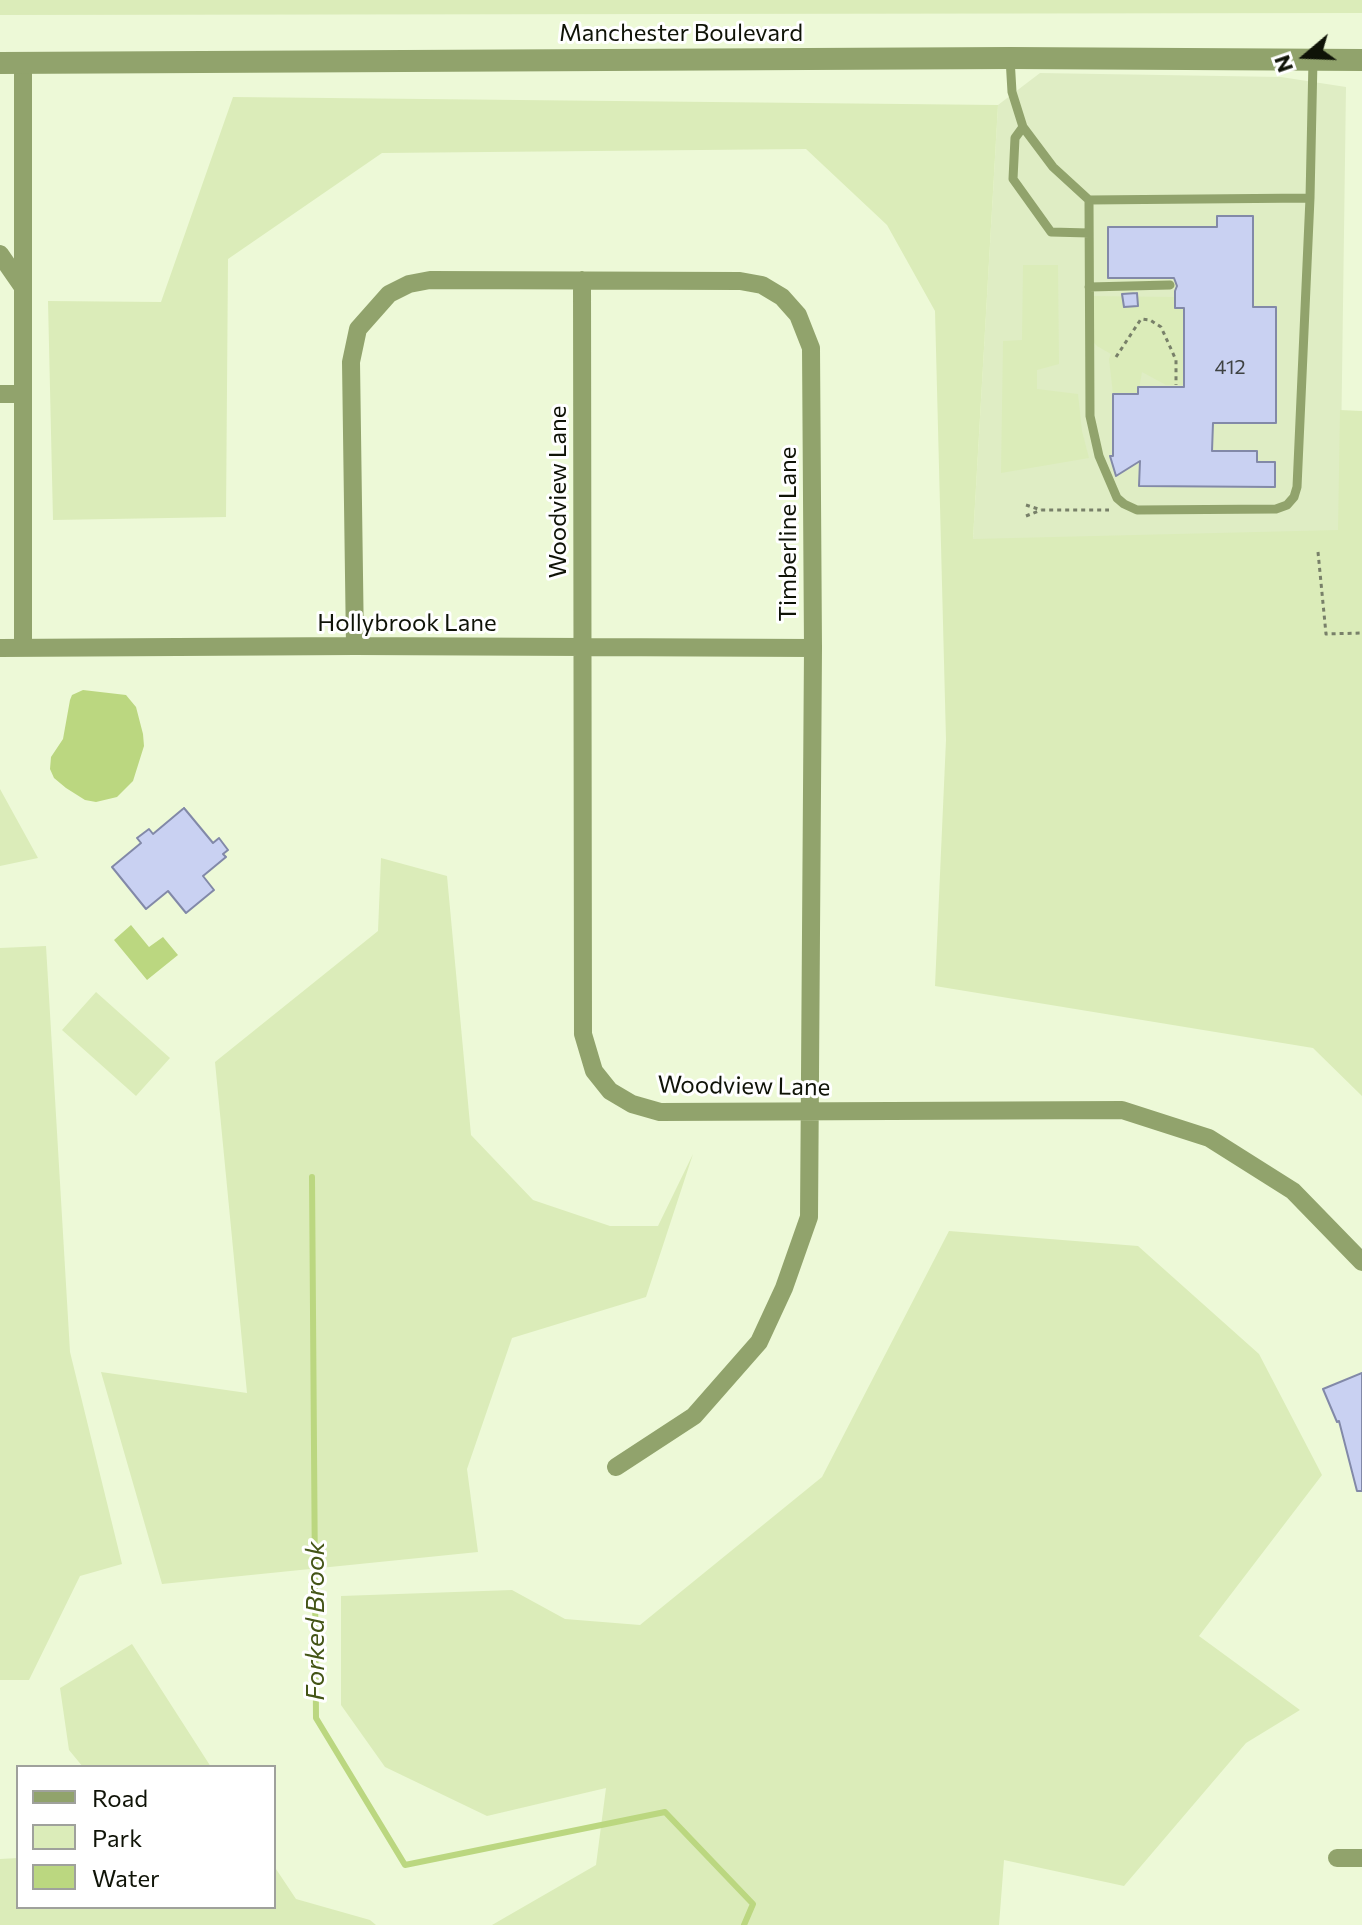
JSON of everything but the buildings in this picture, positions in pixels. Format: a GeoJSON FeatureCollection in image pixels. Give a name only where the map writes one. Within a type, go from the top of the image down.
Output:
{"type":"FeatureCollection","features":[{"type":"Feature","properties":{"kind":"street","name":"Manchester Boulevard"},"geometry":{"type":"LineString","coordinates":[[0,63],[1010,58],[1362,60]]}},
{"type":"Feature","properties":{"kind":"street"},"geometry":{"type":"LineString","coordinates":[[23,63],[23,648]]}},
{"type":"Feature","properties":{"kind":"street"},"geometry":{"type":"LineString","coordinates":[[0,254],[22,286]]}},
{"type":"Feature","properties":{"kind":"street","name":"Timberline Lane"},"geometry":{"type":"LineString","coordinates":[[355,646],[351,362],[358,329],[389,294],[409,284],[430,280],[740,281],[762,285],[782,297],[798,315],[811,348],[813,648],[809,1217],[784,1288],[759,1342],[694,1416],[616,1467]]}},
{"type":"Feature","properties":{"kind":"street","name":"Woodview Lane"},"geometry":{"type":"LineString","coordinates":[[582,280],[583,1034],[594,1071],[610,1091],[632,1104],[660,1112],[1122,1110],[1209,1138],[1293,1191],[1362,1262]]}},
{"type":"Feature","properties":{"kind":"street"},"geometry":{"type":"LineString","coordinates":[[0,394],[22,394]]}},
{"type":"Feature","properties":{"kind":"street","name":"Hollybrook Lane"},"geometry":{"type":"LineString","coordinates":[[0,648],[813,648]]}},
{"type":"Feature","properties":{"kind":"street"},"geometry":{"type":"LineString","coordinates":[[1337,1858],[1362,1858]]}},
{"type":"Feature","properties":{"kind":"lane"},"geometry":{"type":"LineString","coordinates":[[1010,58],[1012,92],[1023,127],[1053,167],[1089,200],[1310,198]]}},
{"type":"Feature","properties":{"kind":"lane"},"geometry":{"type":"LineString","coordinates":[[1089,200],[1090,416],[1110,487],[1124,504],[1137,510],[1276,509],[1287,505],[1297,487],[1313,60]]}},
{"type":"Feature","properties":{"kind":"lane"},"geometry":{"type":"LineString","coordinates":[[1023,127],[1015,138],[1013,179],[1051,232],[1089,233]]}},
{"type":"Feature","properties":{"kind":"lane"},"geometry":{"type":"LineString","coordinates":[[1089,287],[1170,285]]}},
{"type":"Feature","properties":{"kind":"path"},"geometry":{"type":"LineString","coordinates":[[1116,357],[1141,319],[1150,320],[1161,327],[1176,360],[1176,385]]}},
{"type":"Feature","properties":{"kind":"path"},"geometry":{"type":"LineString","coordinates":[[1026,505],[1041,510],[1137,510]]}},
{"type":"Feature","properties":{"kind":"path"},"geometry":{"type":"LineString","coordinates":[[1026,516],[1041,510]]}},
{"type":"Feature","properties":{"kind":"path"},"geometry":{"type":"LineString","coordinates":[[1318,552],[1326,634],[1362,633]]}},
{"type":"Feature","properties":{"kind":"shaded area"},"geometry":{"type":"Polygon","coordinates":[[[1040,73],[1281,77],[1346,87],[1337,739],[973,539],[998,105],[1040,73]]]}},
{"type":"Feature","properties":{"kind":"green space"},"geometry":{"type":"Polygon","coordinates":[[[0,0],[1362,0],[1362,13],[0,15],[0,0]]]}},
{"type":"Feature","properties":{"kind":"green space"},"geometry":{"type":"Polygon","coordinates":[[[233,97],[998,105],[973,539],[1338,530],[1340,410],[1362,411],[1362,1096],[1313,1048],[935,986],[946,740],[935,311],[887,225],[806,149],[382,153],[228,259],[226,517],[53,520],[48,301],[161,302],[233,97]]]}},
{"type":"Feature","properties":{"kind":"green space"},"geometry":{"type":"Polygon","coordinates":[[[1023,265],[1058,265],[1059,364],[1037,370],[1037,389],[1078,394],[1089,458],[1001,473],[1003,341],[1022,340],[1023,265]]]}},
{"type":"Feature","properties":{"kind":"green space"},"geometry":{"type":"Polygon","coordinates":[[[1089,296],[1175,297],[1175,307],[1184,308],[1184,385],[1166,385],[1142,372],[1138,394],[1113,394],[1111,354],[1089,337],[1089,296]]]}},
{"type":"Feature","properties":{"kind":"green space"},"geometry":{"type":"Polygon","coordinates":[[[0,789],[38,858],[0,866],[0,789]]]}},
{"type":"Feature","properties":{"kind":"green space"},"geometry":{"type":"Polygon","coordinates":[[[381,858],[447,876],[471,1135],[533,1200],[610,1226],[658,1226],[693,1154],[646,1297],[512,1338],[467,1469],[478,1552],[162,1584],[101,1372],[247,1393],[215,1062],[378,931],[381,858]]]}},
{"type":"Feature","properties":{"kind":"green space"},"geometry":{"type":"Polygon","coordinates":[[[46,946],[70,1352],[122,1564],[80,1576],[29,1680],[0,1680],[0,948],[46,946]]]}},
{"type":"Feature","properties":{"kind":"green space"},"geometry":{"type":"Polygon","coordinates":[[[96,992],[170,1058],[136,1096],[62,1030],[96,992]]]}},
{"type":"Feature","properties":{"kind":"green space"},"geometry":{"type":"Polygon","coordinates":[[[949,1231],[1138,1246],[1259,1354],[1322,1475],[1199,1636],[1300,1710],[1246,1743],[1124,1886],[1004,1860],[999,1925],[492,1925],[596,1865],[606,1788],[487,1816],[385,1767],[341,1705],[341,1596],[512,1590],[565,1619],[640,1625],[822,1477],[949,1231]]]}},
{"type":"Feature","properties":{"kind":"green space"},"geometry":{"type":"Polygon","coordinates":[[[132,1644],[210,1765],[81,1765],[69,1750],[60,1688],[132,1644]]]}},
{"type":"Feature","properties":{"kind":"green space"},"geometry":{"type":"Polygon","coordinates":[[[16,1858],[16,1909],[276,1909],[276,1869],[296,1899],[370,1920],[376,1925],[0,1925],[0,1859],[16,1858]]]}},
{"type":"Feature","properties":{"kind":"water"},"geometry":{"type":"Polygon","coordinates":[[[83,690],[126,695],[136,707],[143,734],[144,746],[133,781],[117,797],[96,802],[85,800],[66,788],[54,778],[50,769],[51,757],[63,739],[72,695],[83,690]]]}},
{"type":"Feature","properties":{"kind":"water"},"geometry":{"type":"Polygon","coordinates":[[[131,925],[149,947],[163,937],[178,955],[147,980],[114,940],[131,925]]]}},
{"type":"Feature","properties":{"kind":"waterway","name":"Forked Brook"},"geometry":{"type":"LineString","coordinates":[[312,1177],[316,1718],[405,1865],[665,1812],[753,1904],[744,1925]]}}]}
